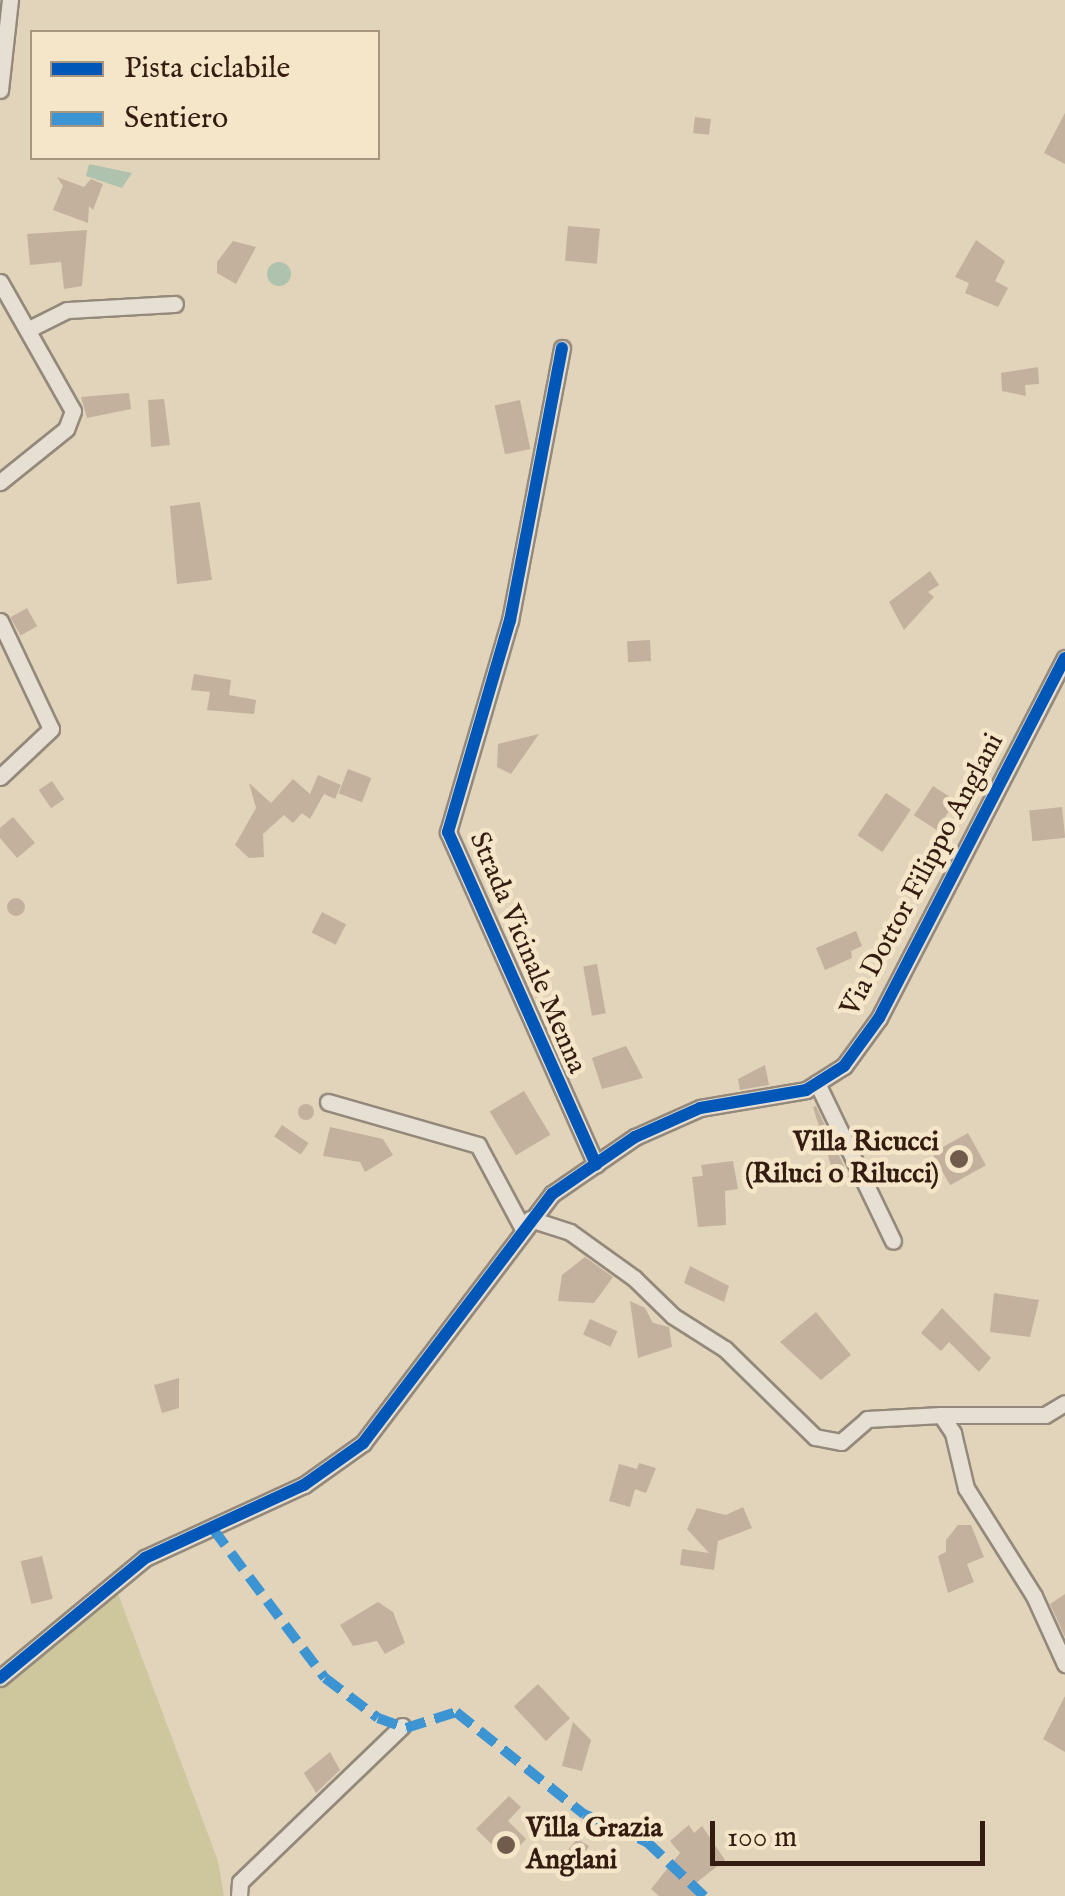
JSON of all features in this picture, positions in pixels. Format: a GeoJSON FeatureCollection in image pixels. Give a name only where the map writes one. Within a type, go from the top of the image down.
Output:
{"type":"FeatureCollection","features":[{"type":"Feature","properties":{"kind":"street"},"geometry":{"type":"LineString","coordinates":[[0,90],[10,0]]}},
{"type":"Feature","properties":{"kind":"street"},"geometry":{"type":"LineString","coordinates":[[0,282],[73,411],[66,430],[0,482]]}},
{"type":"Feature","properties":{"kind":"street"},"geometry":{"type":"LineString","coordinates":[[28,329],[67,310],[175,304]]}},
{"type":"Feature","properties":{"kind":"street","name":"Strada Vicinale Menna"},"geometry":{"type":"LineString","coordinates":[[562,348],[510,620],[448,832],[596,1164]]}},
{"type":"Feature","properties":{"kind":"street"},"geometry":{"type":"LineString","coordinates":[[0,621],[52,729],[0,777]]}},
{"type":"Feature","properties":{"kind":"street","name":"Via Dottor Filippo Anglani"},"geometry":{"type":"LineString","coordinates":[[0,1678],[145,1558],[304,1485],[363,1443],[414,1382],[526,1224],[552,1194],[635,1136],[700,1108],[817,1083],[844,1066],[880,1018],[1065,658]]}},
{"type":"Feature","properties":{"kind":"street"},"geometry":{"type":"LineString","coordinates":[[817,1083],[893,1240]]}},
{"type":"Feature","properties":{"kind":"street"},"geometry":{"type":"LineString","coordinates":[[328,1102],[478,1145],[526,1224],[570,1232],[634,1278],[673,1316],[725,1349],[815,1436],[840,1442],[867,1419],[1045,1415],[1065,1403]]}},
{"type":"Feature","properties":{"kind":"street"},"geometry":{"type":"LineString","coordinates":[[941,1416],[953,1433],[966,1488],[1034,1596],[1065,1664]]}},
{"type":"Feature","properties":{"kind":"street"},"geometry":{"type":"LineString","coordinates":[[239,1896],[240,1882],[402,1726]]}},
{"type":"Feature","properties":{"kind":"shaded area"},"geometry":{"type":"Polygon","coordinates":[[[89,164],[132,173],[122,188],[86,176],[89,164]]]}},
{"type":"Feature","properties":{"kind":"shaded area"},"geometry":{"type":"Polygon","coordinates":[[[279,262],[291,274],[279,286],[267,274],[279,262]]]}},
{"type":"Feature","properties":{"kind":"shaded area"},"geometry":{"type":"Polygon","coordinates":[[[117,1591],[218,1861],[224,1896],[0,1896],[0,1688],[117,1591]]]}},
{"type":"Feature","properties":{"kind":"building"},"geometry":{"type":"Polygon","coordinates":[[[1065,113],[1065,164],[1044,153],[1065,113]]]}},
{"type":"Feature","properties":{"kind":"building"},"geometry":{"type":"Polygon","coordinates":[[[695,117],[711,119],[709,135],[693,133],[695,117]]]}},
{"type":"Feature","properties":{"kind":"building"},"geometry":{"type":"Polygon","coordinates":[[[57,177],[84,187],[91,179],[103,184],[93,210],[89,206],[88,223],[53,210],[63,186],[57,177]]]}},
{"type":"Feature","properties":{"kind":"building"},"geometry":{"type":"Polygon","coordinates":[[[568,226],[600,229],[597,264],[565,261],[568,226]]]}},
{"type":"Feature","properties":{"kind":"building"},"geometry":{"type":"Polygon","coordinates":[[[87,230],[82,286],[64,289],[61,262],[30,265],[27,234],[87,230]]]}},
{"type":"Feature","properties":{"kind":"building"},"geometry":{"type":"Polygon","coordinates":[[[976,240],[1005,261],[995,281],[1008,288],[998,307],[965,293],[969,283],[955,277],[976,240]]]}},
{"type":"Feature","properties":{"kind":"building"},"geometry":{"type":"Polygon","coordinates":[[[233,241],[256,247],[236,284],[217,273],[217,262],[233,241]]]}},
{"type":"Feature","properties":{"kind":"building"},"geometry":{"type":"Polygon","coordinates":[[[1038,367],[1039,384],[1025,385],[1026,396],[1002,391],[1001,373],[1038,367]]]}},
{"type":"Feature","properties":{"kind":"building"},"geometry":{"type":"Polygon","coordinates":[[[129,393],[131,409],[87,418],[81,397],[129,393]]]}},
{"type":"Feature","properties":{"kind":"building"},"geometry":{"type":"Polygon","coordinates":[[[164,399],[170,445],[151,447],[148,400],[164,399]]]}},
{"type":"Feature","properties":{"kind":"building"},"geometry":{"type":"Polygon","coordinates":[[[520,400],[530,449],[505,454],[495,405],[520,400]]]}},
{"type":"Feature","properties":{"kind":"building"},"geometry":{"type":"Polygon","coordinates":[[[200,502],[212,580],[177,584],[170,506],[200,502]]]}},
{"type":"Feature","properties":{"kind":"building"},"geometry":{"type":"Polygon","coordinates":[[[930,571],[939,585],[928,592],[934,597],[904,630],[889,602],[930,571]]]}},
{"type":"Feature","properties":{"kind":"building"},"geometry":{"type":"Polygon","coordinates":[[[27,608],[37,626],[21,636],[10,617],[27,608]]]}},
{"type":"Feature","properties":{"kind":"building"},"geometry":{"type":"Polygon","coordinates":[[[650,640],[651,661],[628,662],[627,641],[650,640]]]}},
{"type":"Feature","properties":{"kind":"building"},"geometry":{"type":"Polygon","coordinates":[[[194,674],[231,680],[229,695],[256,700],[254,714],[207,710],[210,692],[191,690],[194,674]]]}},
{"type":"Feature","properties":{"kind":"building"},"geometry":{"type":"Polygon","coordinates":[[[539,734],[511,774],[497,767],[498,744],[539,734]]]}},
{"type":"Feature","properties":{"kind":"building"},"geometry":{"type":"Polygon","coordinates":[[[348,769],[371,778],[362,802],[339,793],[348,769]]]}},
{"type":"Feature","properties":{"kind":"building"},"geometry":{"type":"Polygon","coordinates":[[[318,775],[341,785],[335,799],[324,794],[310,819],[302,813],[293,823],[284,815],[263,834],[264,857],[249,858],[235,845],[256,808],[249,783],[271,803],[293,779],[310,794],[318,775]]]}},
{"type":"Feature","properties":{"kind":"building"},"geometry":{"type":"Polygon","coordinates":[[[52,781],[64,799],[51,808],[39,790],[52,781]]]}},
{"type":"Feature","properties":{"kind":"building"},"geometry":{"type":"Polygon","coordinates":[[[933,786],[956,801],[937,830],[914,815],[933,786]]]}},
{"type":"Feature","properties":{"kind":"building"},"geometry":{"type":"Polygon","coordinates":[[[886,793],[911,810],[882,852],[857,835],[886,793]]]}},
{"type":"Feature","properties":{"kind":"building"},"geometry":{"type":"Polygon","coordinates":[[[1062,807],[1065,838],[1032,841],[1029,810],[1062,807]]]}},
{"type":"Feature","properties":{"kind":"building"},"geometry":{"type":"Polygon","coordinates":[[[13,817],[35,843],[17,858],[0,838],[0,828],[13,817]]]}},
{"type":"Feature","properties":{"kind":"building"},"geometry":{"type":"Polygon","coordinates":[[[16,898],[23,900],[23,914],[16,916],[9,914],[7,907],[9,900],[16,898]]]}},
{"type":"Feature","properties":{"kind":"building"},"geometry":{"type":"Polygon","coordinates":[[[322,912],[346,924],[336,945],[312,932],[322,912]]]}},
{"type":"Feature","properties":{"kind":"building"},"geometry":{"type":"Polygon","coordinates":[[[856,931],[862,946],[851,951],[852,958],[825,970],[816,948],[856,931]]]}},
{"type":"Feature","properties":{"kind":"building"},"geometry":{"type":"Polygon","coordinates":[[[597,964],[606,1013],[592,1016],[583,966],[597,964]]]}},
{"type":"Feature","properties":{"kind":"building"},"geometry":{"type":"Polygon","coordinates":[[[626,1046],[643,1078],[602,1089],[592,1058],[626,1046]]]}},
{"type":"Feature","properties":{"kind":"building"},"geometry":{"type":"Polygon","coordinates":[[[765,1065],[769,1085],[740,1090],[738,1079],[765,1065]]]}},
{"type":"Feature","properties":{"kind":"building"},"geometry":{"type":"Polygon","coordinates":[[[524,1091],[550,1135],[516,1155],[490,1112],[524,1091]]]}},
{"type":"Feature","properties":{"kind":"building"},"geometry":{"type":"Polygon","coordinates":[[[306,1104],[314,1112],[306,1120],[298,1112],[306,1104]]]}},
{"type":"Feature","properties":{"kind":"building"},"geometry":{"type":"Polygon","coordinates":[[[816,1106],[850,1179],[838,1188],[813,1107],[816,1106]]]}},
{"type":"Feature","properties":{"kind":"building"},"geometry":{"type":"Polygon","coordinates":[[[282,1125],[309,1143],[301,1155],[274,1137],[282,1125]]]}},
{"type":"Feature","properties":{"kind":"building"},"geometry":{"type":"Polygon","coordinates":[[[330,1127],[383,1139],[393,1155],[365,1172],[360,1162],[323,1156],[330,1127]]]}},
{"type":"Feature","properties":{"kind":"building","name":"Villa Ricucci (Riluci o Rilucci)"},"geometry":{"type":"Polygon","coordinates":[[[968,1133],[986,1165],[950,1185],[932,1153],[968,1133]]]}},
{"type":"Feature","properties":{"kind":"building"},"geometry":{"type":"Polygon","coordinates":[[[733,1161],[738,1189],[725,1191],[726,1225],[698,1227],[692,1177],[703,1176],[701,1165],[733,1161]]]}},
{"type":"Feature","properties":{"kind":"building"},"geometry":{"type":"Polygon","coordinates":[[[585,1257],[613,1277],[594,1303],[558,1301],[562,1275],[585,1257]]]}},
{"type":"Feature","properties":{"kind":"building"},"geometry":{"type":"Polygon","coordinates":[[[690,1266],[729,1286],[724,1302],[684,1283],[690,1266]]]}},
{"type":"Feature","properties":{"kind":"building"},"geometry":{"type":"Polygon","coordinates":[[[994,1293],[1039,1300],[1030,1337],[990,1332],[994,1293]]]}},
{"type":"Feature","properties":{"kind":"building"},"geometry":{"type":"Polygon","coordinates":[[[630,1301],[645,1308],[653,1323],[669,1327],[672,1347],[638,1358],[630,1301]]]}},
{"type":"Feature","properties":{"kind":"building"},"geometry":{"type":"Polygon","coordinates":[[[942,1308],[991,1358],[979,1372],[949,1342],[941,1351],[921,1333],[942,1308]]]}},
{"type":"Feature","properties":{"kind":"building"},"geometry":{"type":"Polygon","coordinates":[[[816,1312],[851,1355],[821,1380],[780,1342],[816,1312]]]}},
{"type":"Feature","properties":{"kind":"building"},"geometry":{"type":"Polygon","coordinates":[[[590,1319],[617,1331],[610,1347],[583,1335],[590,1319]]]}},
{"type":"Feature","properties":{"kind":"building"},"geometry":{"type":"Polygon","coordinates":[[[179,1378],[179,1408],[162,1413],[154,1385],[179,1378]]]}},
{"type":"Feature","properties":{"kind":"building"},"geometry":{"type":"Polygon","coordinates":[[[639,1463],[656,1468],[646,1493],[635,1489],[630,1507],[609,1501],[619,1464],[637,1469],[639,1463]]]}},
{"type":"Feature","properties":{"kind":"building"},"geometry":{"type":"Polygon","coordinates":[[[743,1507],[752,1528],[718,1541],[714,1570],[680,1565],[682,1549],[709,1553],[687,1529],[697,1508],[726,1515],[743,1507]]]}},
{"type":"Feature","properties":{"kind":"building"},"geometry":{"type":"Polygon","coordinates":[[[958,1525],[971,1525],[984,1557],[967,1564],[974,1582],[948,1593],[938,1556],[946,1552],[946,1540],[958,1525]]]}},
{"type":"Feature","properties":{"kind":"building"},"geometry":{"type":"Polygon","coordinates":[[[42,1556],[53,1599],[31,1604],[21,1561],[42,1556]]]}},
{"type":"Feature","properties":{"kind":"building"},"geometry":{"type":"Polygon","coordinates":[[[1065,1594],[1065,1637],[1050,1604],[1065,1594]]]}},
{"type":"Feature","properties":{"kind":"building"},"geometry":{"type":"Polygon","coordinates":[[[378,1602],[393,1612],[405,1643],[385,1654],[377,1641],[353,1646],[340,1625],[378,1602]]]}},
{"type":"Feature","properties":{"kind":"building"},"geometry":{"type":"Polygon","coordinates":[[[538,1684],[570,1718],[546,1741],[514,1707],[538,1684]]]}},
{"type":"Feature","properties":{"kind":"building"},"geometry":{"type":"Polygon","coordinates":[[[1065,1696],[1065,1752],[1043,1739],[1065,1696]]]}},
{"type":"Feature","properties":{"kind":"building"},"geometry":{"type":"Polygon","coordinates":[[[573,1722],[591,1740],[582,1771],[562,1766],[573,1722]]]}},
{"type":"Feature","properties":{"kind":"building"},"geometry":{"type":"Polygon","coordinates":[[[330,1752],[340,1770],[316,1793],[304,1773],[330,1752]]]}},
{"type":"Feature","properties":{"kind":"building","name":"Villa Grazia Anglani"},"geometry":{"type":"Polygon","coordinates":[[[509,1796],[521,1807],[508,1821],[526,1839],[507,1859],[476,1829],[509,1796]]]}},
{"type":"Feature","properties":{"kind":"building"},"geometry":{"type":"Polygon","coordinates":[[[689,1825],[694,1833],[702,1826],[725,1860],[691,1887],[702,1896],[659,1896],[651,1889],[680,1853],[670,1841],[689,1825]]]}},
{"type":"Feature","properties":{"kind":"building"},"geometry":{"type":"Polygon","coordinates":[[[577,1839],[589,1846],[572,1873],[557,1864],[577,1839]]]}},
{"type":"Feature","properties":{"kind":"marked path"},"geometry":{"type":"LineString","coordinates":[[213,1529],[325,1678],[378,1718],[406,1728],[456,1712],[584,1814],[647,1842],[704,1896]]}},
{"type":"Feature","properties":{"kind":"cycle path"},"geometry":{"type":"LineString","coordinates":[[562,348],[510,620],[448,832],[596,1165]]}},
{"type":"Feature","properties":{"kind":"cycle path"},"geometry":{"type":"LineString","coordinates":[[0,1678],[145,1558],[304,1485],[363,1443],[552,1194],[635,1137],[700,1108],[806,1090],[844,1066],[879,1018],[1065,658]]}},
{"type":"Feature","properties":{"kind":"place","name":"Villa Ricucci (Riluci o Rilucci)"},"geometry":{"type":"Point","coordinates":[959,1159]}},
{"type":"Feature","properties":{"kind":"place","name":"Villa Grazia Anglani"},"geometry":{"type":"Point","coordinates":[506,1845]}}]}
